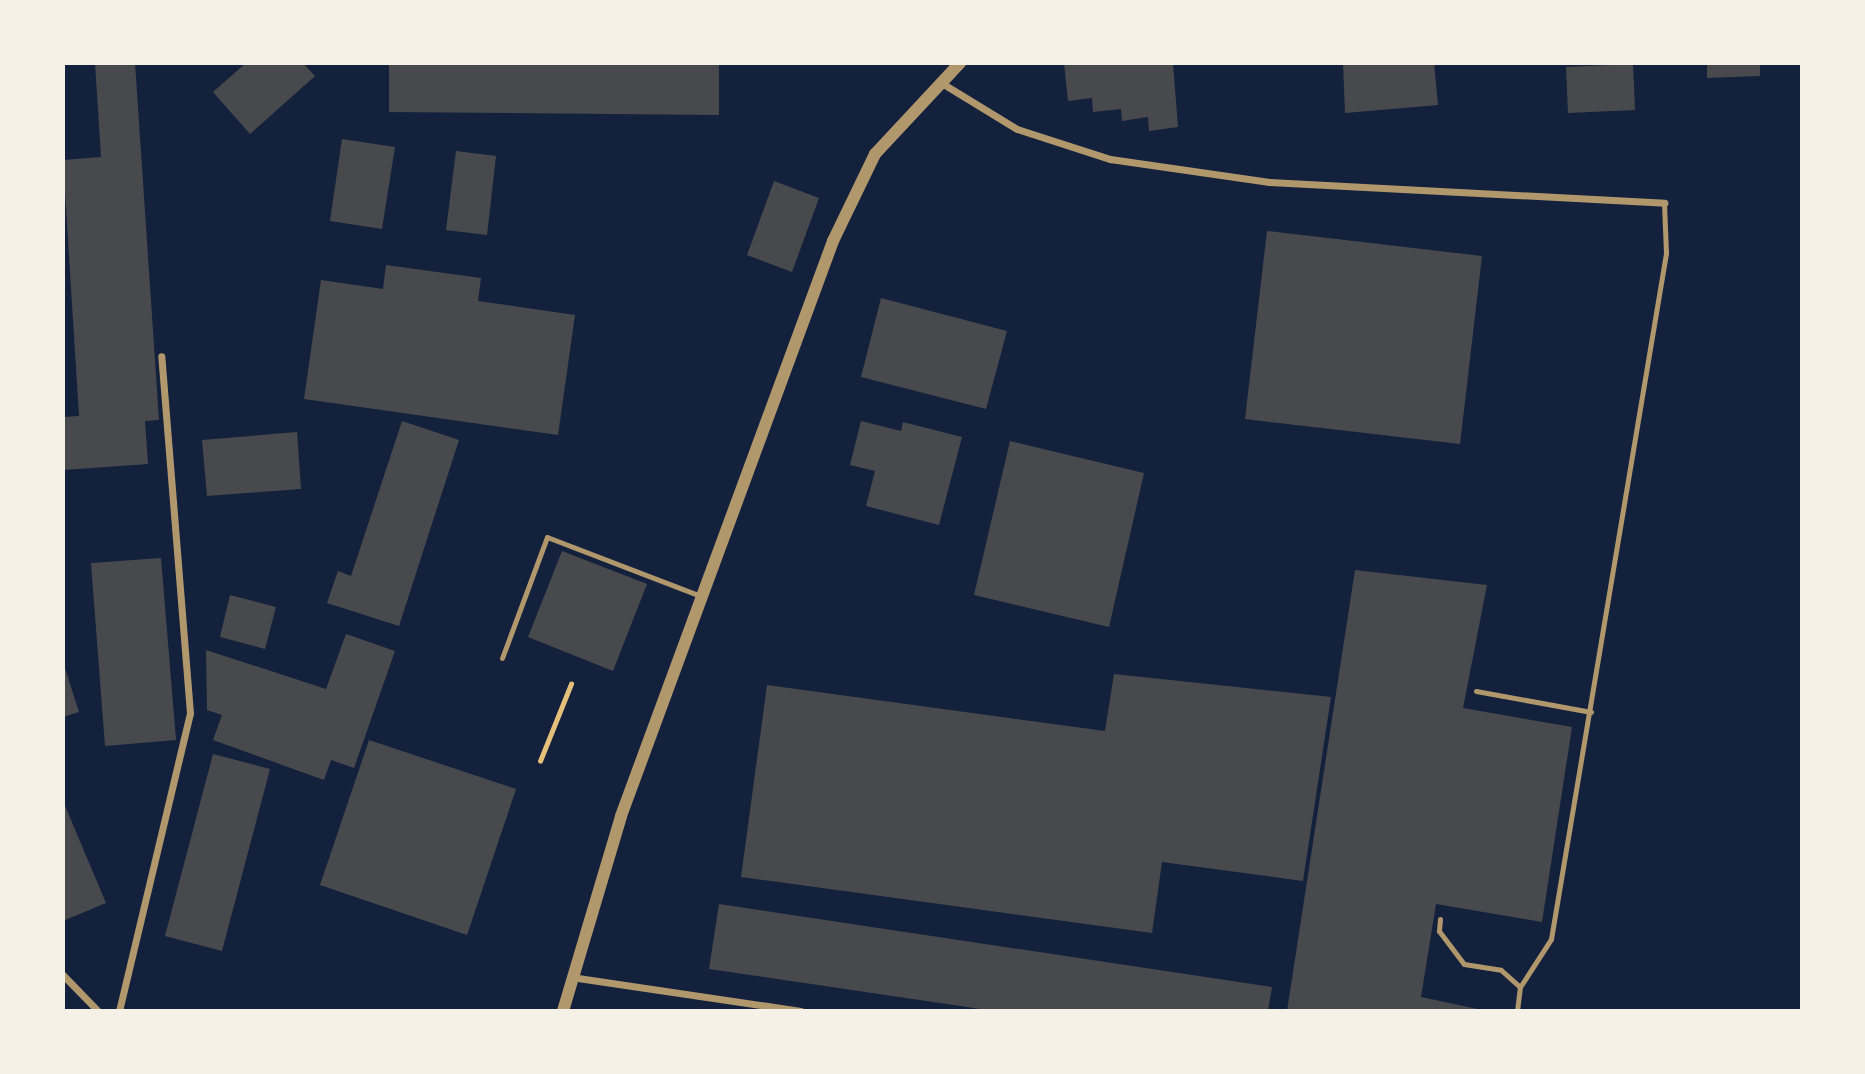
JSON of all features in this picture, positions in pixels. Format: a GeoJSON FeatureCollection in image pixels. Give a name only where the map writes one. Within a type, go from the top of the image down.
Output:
{"type":"FeatureCollection","features":[{"type":"Feature","properties":{"kind":"street"},"geometry":{"type":"LineString","coordinates":[[563,1011],[570,977],[621,816],[704,597],[833,241],[875,153],[939,82],[960,63]]}},
{"type":"Feature","properties":{"kind":"street"},"geometry":{"type":"LineString","coordinates":[[939,82],[1017,129],[1110,159],[1269,183],[1664,203]]}},
{"type":"Feature","properties":{"kind":"street"},"geometry":{"type":"LineString","coordinates":[[119,1011],[190,713],[161,356]]}},
{"type":"Feature","properties":{"kind":"street"},"geometry":{"type":"LineString","coordinates":[[63,975],[98,1011]]}},
{"type":"Feature","properties":{"kind":"street"},"geometry":{"type":"LineString","coordinates":[[570,977],[800,1011]]}},
{"type":"Feature","properties":{"kind":"lane"},"geometry":{"type":"LineString","coordinates":[[1517,1011],[1520,987],[1550,939],[1579,759],[1591,712],[1666,253],[1664,203]]}},
{"type":"Feature","properties":{"kind":"lane"},"geometry":{"type":"LineString","coordinates":[[502,658],[547,537],[704,597]]}},
{"type":"Feature","properties":{"kind":"lane"},"geometry":{"type":"LineString","coordinates":[[1476,691],[1591,712]]}},
{"type":"Feature","properties":{"kind":"lane"},"geometry":{"type":"LineString","coordinates":[[1440,919],[1438,931],[1464,964],[1501,970],[1520,987]]}},
{"type":"Feature","properties":{"kind":"path"},"geometry":{"type":"LineString","coordinates":[[540,761],[570,684]]}},
{"type":"Feature","properties":{"kind":"building"},"geometry":{"type":"Polygon","coordinates":[[[95,63],[135,63],[159,420],[145,421],[148,464],[63,470],[63,417],[79,416],[63,160],[101,157],[95,63]]]}},
{"type":"Feature","properties":{"kind":"building"},"geometry":{"type":"Polygon","coordinates":[[[246,63],[303,63],[315,76],[250,134],[213,92],[246,63]]]}},
{"type":"Feature","properties":{"kind":"building"},"geometry":{"type":"Polygon","coordinates":[[[389,63],[719,63],[719,115],[389,112],[389,63]]]}},
{"type":"Feature","properties":{"kind":"building"},"geometry":{"type":"Polygon","coordinates":[[[1064,63],[1173,63],[1178,127],[1149,131],[1148,117],[1122,121],[1121,109],[1093,112],[1092,98],[1068,101],[1064,63]]]}},
{"type":"Feature","properties":{"kind":"building"},"geometry":{"type":"Polygon","coordinates":[[[1343,63],[1434,63],[1438,105],[1345,113],[1343,63]]]}},
{"type":"Feature","properties":{"kind":"building"},"geometry":{"type":"Polygon","coordinates":[[[1707,63],[1760,63],[1760,76],[1707,78],[1707,63]]]}},
{"type":"Feature","properties":{"kind":"building"},"geometry":{"type":"Polygon","coordinates":[[[1633,64],[1635,110],[1568,113],[1566,67],[1633,64]]]}},
{"type":"Feature","properties":{"kind":"building"},"geometry":{"type":"Polygon","coordinates":[[[342,139],[395,147],[382,229],[330,221],[342,139]]]}},
{"type":"Feature","properties":{"kind":"building"},"geometry":{"type":"Polygon","coordinates":[[[456,151],[496,156],[487,235],[446,230],[456,151]]]}},
{"type":"Feature","properties":{"kind":"building"},"geometry":{"type":"Polygon","coordinates":[[[774,181],[819,198],[792,272],[747,255],[774,181]]]}},
{"type":"Feature","properties":{"kind":"building"},"geometry":{"type":"Polygon","coordinates":[[[1267,231],[1482,256],[1460,444],[1245,419],[1267,231]]]}},
{"type":"Feature","properties":{"kind":"building"},"geometry":{"type":"Polygon","coordinates":[[[386,265],[481,278],[478,301],[575,315],[558,435],[304,399],[321,280],[383,289],[386,265]]]}},
{"type":"Feature","properties":{"kind":"building"},"geometry":{"type":"Polygon","coordinates":[[[881,298],[1007,331],[986,409],[861,377],[881,298]]]}},
{"type":"Feature","properties":{"kind":"building"},"geometry":{"type":"Polygon","coordinates":[[[402,421],[459,440],[399,626],[327,603],[338,571],[351,576],[402,421]]]}},
{"type":"Feature","properties":{"kind":"building"},"geometry":{"type":"Polygon","coordinates":[[[861,421],[901,431],[903,422],[962,437],[939,525],[866,506],[875,471],[850,465],[861,421]]]}},
{"type":"Feature","properties":{"kind":"building"},"geometry":{"type":"Polygon","coordinates":[[[297,432],[301,489],[207,496],[202,440],[297,432]]]}},
{"type":"Feature","properties":{"kind":"building"},"geometry":{"type":"Polygon","coordinates":[[[1010,441],[1144,473],[1109,627],[974,595],[1010,441]]]}},
{"type":"Feature","properties":{"kind":"building"},"geometry":{"type":"Polygon","coordinates":[[[562,551],[647,584],[613,671],[528,637],[562,551]]]}},
{"type":"Feature","properties":{"kind":"building"},"geometry":{"type":"Polygon","coordinates":[[[161,558],[176,740],[105,746],[91,563],[161,558]]]}},
{"type":"Feature","properties":{"kind":"building"},"geometry":{"type":"Polygon","coordinates":[[[1355,570],[1487,585],[1463,708],[1572,727],[1542,922],[1436,904],[1421,997],[1487,1011],[1287,1011],[1355,570]]]}},
{"type":"Feature","properties":{"kind":"building"},"geometry":{"type":"Polygon","coordinates":[[[230,595],[276,607],[265,649],[220,637],[230,595]]]}},
{"type":"Feature","properties":{"kind":"building"},"geometry":{"type":"Polygon","coordinates":[[[346,634],[395,651],[354,768],[331,760],[324,780],[213,740],[222,715],[207,710],[206,650],[326,689],[346,634]]]}},
{"type":"Feature","properties":{"kind":"building"},"geometry":{"type":"Polygon","coordinates":[[[63,662],[79,712],[63,717],[63,662]]]}},
{"type":"Feature","properties":{"kind":"building"},"geometry":{"type":"Polygon","coordinates":[[[1114,674],[1331,697],[1303,881],[1162,862],[1152,933],[741,877],[767,685],[1105,731],[1114,674]]]}},
{"type":"Feature","properties":{"kind":"building"},"geometry":{"type":"Polygon","coordinates":[[[369,740],[516,789],[467,935],[320,885],[369,740]]]}},
{"type":"Feature","properties":{"kind":"building"},"geometry":{"type":"Polygon","coordinates":[[[213,754],[270,769],[222,951],[165,936],[213,754]]]}},
{"type":"Feature","properties":{"kind":"building"},"geometry":{"type":"Polygon","coordinates":[[[63,801],[106,903],[63,921],[63,801]]]}},
{"type":"Feature","properties":{"kind":"building"},"geometry":{"type":"Polygon","coordinates":[[[719,904],[1272,987],[1268,1011],[994,1011],[709,969],[719,904]]]}}]}
